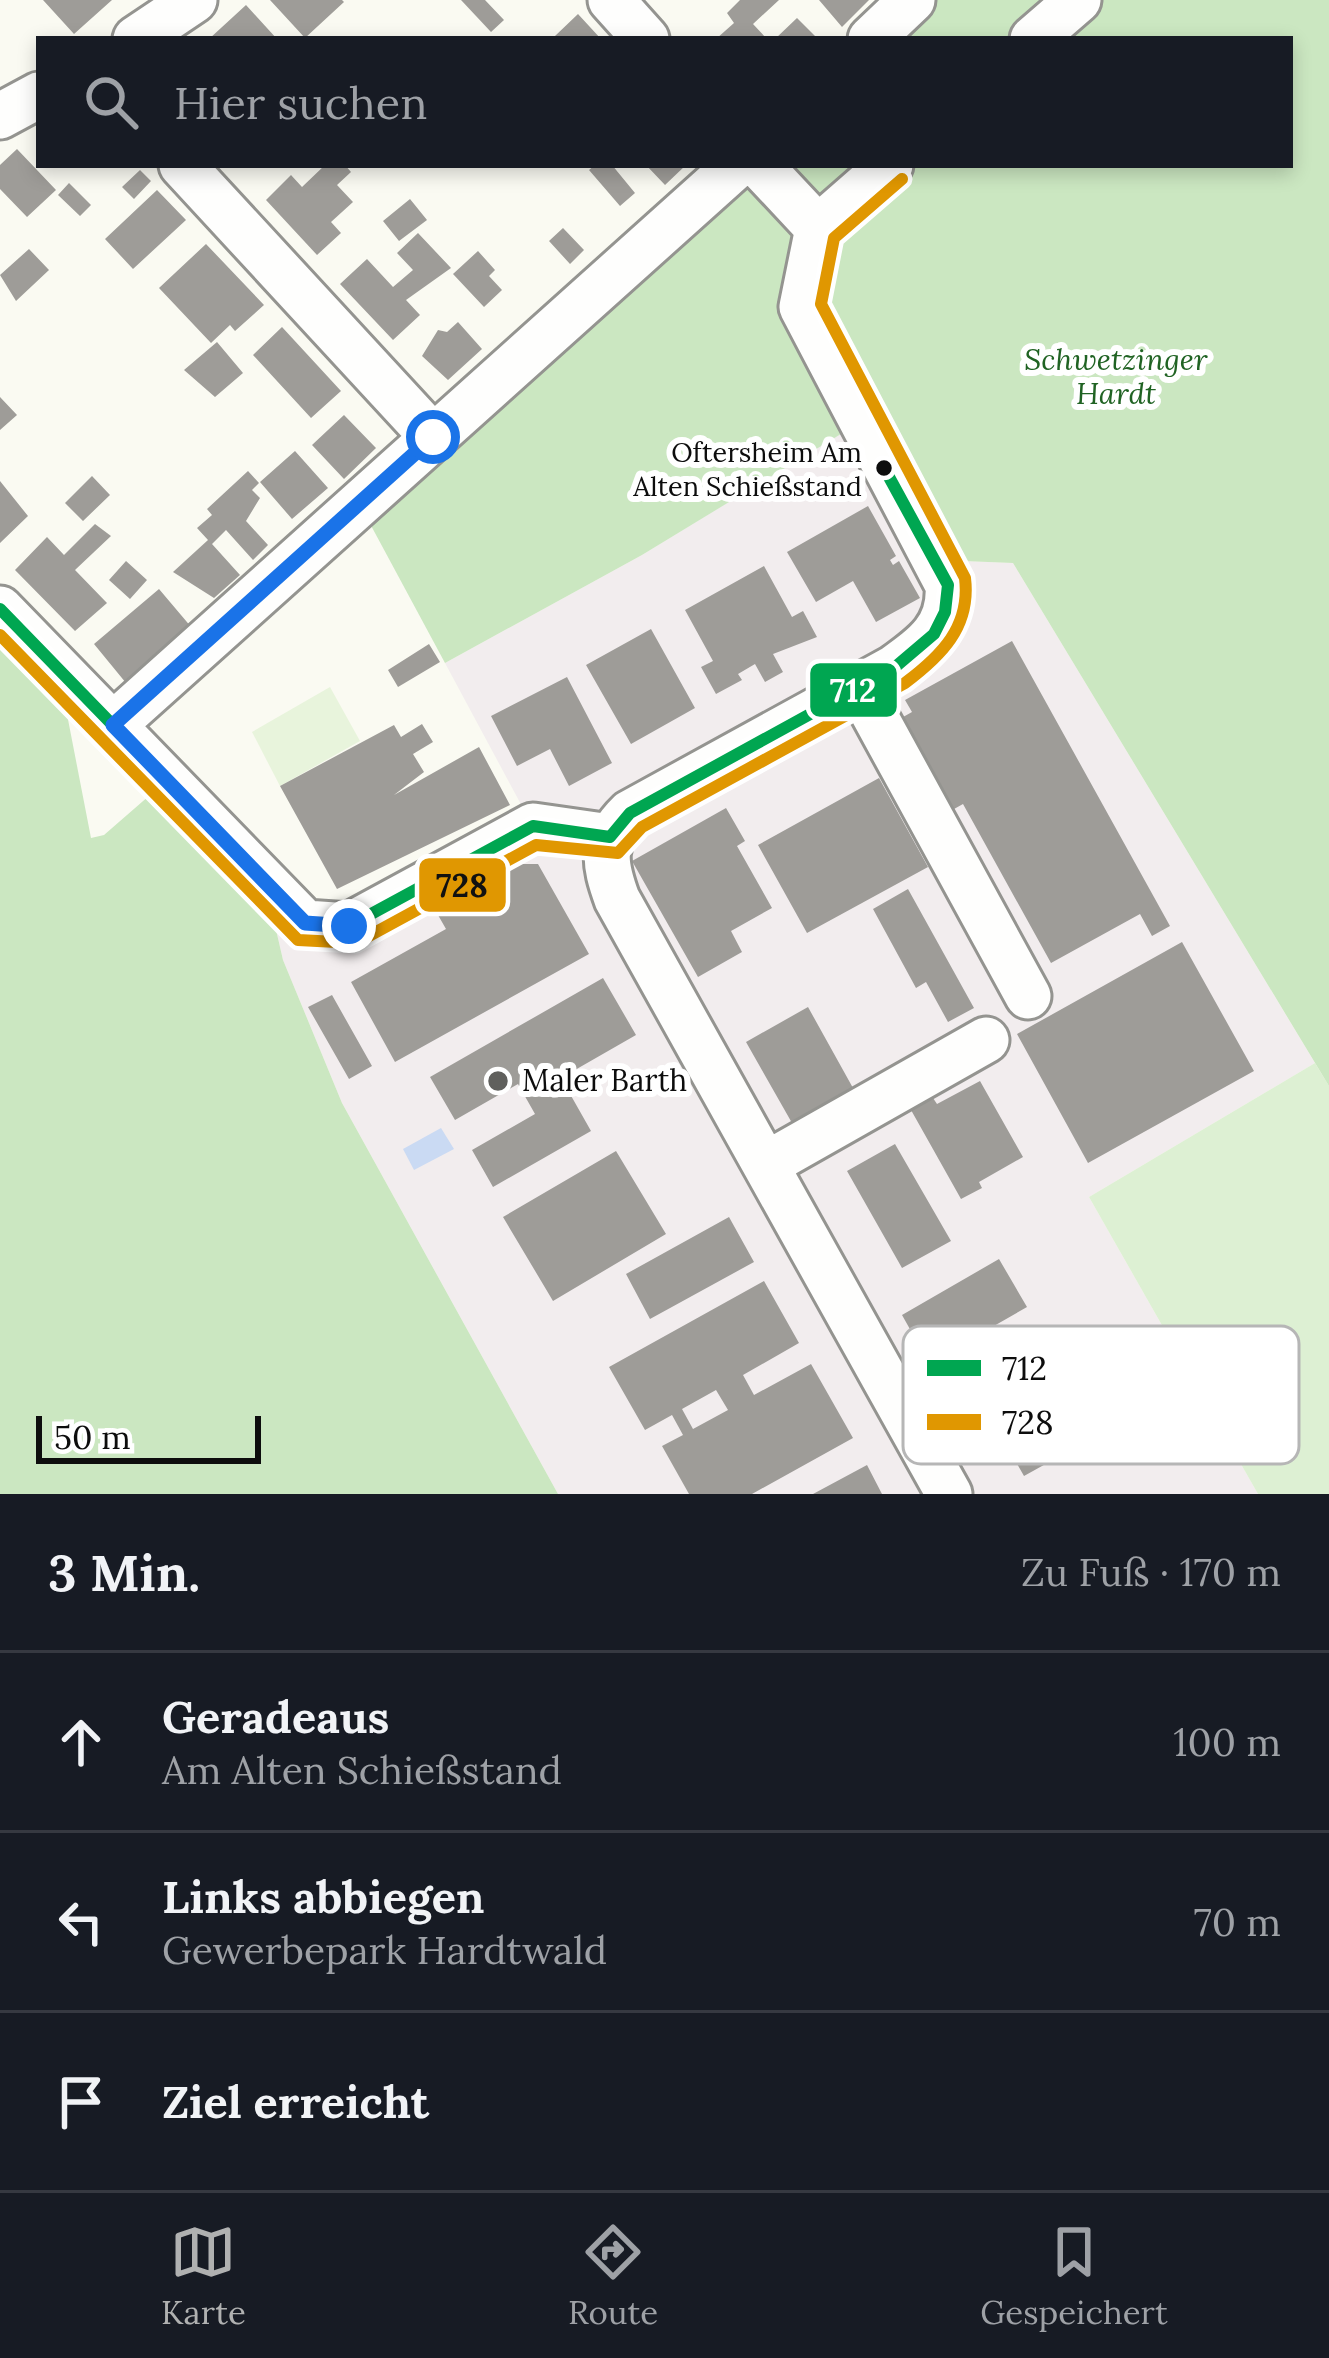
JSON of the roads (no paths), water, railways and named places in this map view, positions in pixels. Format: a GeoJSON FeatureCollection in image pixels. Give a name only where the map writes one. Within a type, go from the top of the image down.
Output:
{"type":"FeatureCollection","features":[{"type":"Feature","properties":{"kind":"street"},"geometry":{"type":"LineString","coordinates":[[610,0],[643,36]]}},
{"type":"Feature","properties":{"kind":"street"},"geometry":{"type":"LineString","coordinates":[[874,36],[912,0]]}},
{"type":"Feature","properties":{"kind":"street"},"geometry":{"type":"LineString","coordinates":[[1037,36],[1078,0]]}},
{"type":"Feature","properties":{"kind":"street"},"geometry":{"type":"LineString","coordinates":[[140,36],[190,1]]}},
{"type":"Feature","properties":{"kind":"street"},"geometry":{"type":"LineString","coordinates":[[0,116],[36,97]]}},
{"type":"Feature","properties":{"kind":"street"},"geometry":{"type":"LineString","coordinates":[[185,168],[433,437]]}},
{"type":"Feature","properties":{"kind":"street"},"geometry":{"type":"LineString","coordinates":[[113,725],[734,168]]}},
{"type":"Feature","properties":{"kind":"street"},"geometry":{"type":"LineString","coordinates":[[762,168],[818,228]]}},
{"type":"Feature","properties":{"kind":"street"},"geometry":{"type":"LineString","coordinates":[[887,168],[818,228],[802,307],[948,584],[950,604],[929,643],[630,813],[610,837],[604,855],[617,899],[903,1411]]}},
{"type":"Feature","properties":{"kind":"street"},"geometry":{"type":"LineString","coordinates":[[0,609],[305,923],[349,926],[533,826],[610,837]]}},
{"type":"Feature","properties":{"kind":"street"},"geometry":{"type":"LineString","coordinates":[[859,686],[1028,996]]}},
{"type":"Feature","properties":{"kind":"street"},"geometry":{"type":"LineString","coordinates":[[767,1164],[986,1040]]}},
{"type":"Feature","properties":{"kind":"street"},"geometry":{"type":"LineString","coordinates":[[932,1464],[949,1494]]}},
{"type":"Feature","properties":{"kind":"water"},"geometry":{"type":"Polygon","coordinates":[[[441,1128],[454,1149],[414,1170],[403,1149],[441,1128]]]}},
{"type":"Feature","properties":{"kind":"place","name":"Oftersheim Am Alten Schießstand"},"geometry":{"type":"Point","coordinates":[884,468]}},
{"type":"Feature","properties":{"kind":"place","name":"Maler Barth"},"geometry":{"type":"Point","coordinates":[498,1081]}},
{"type":"Feature","properties":{"kind":"park label","name":"Schwetzinger Hardt"},"geometry":{"type":"Point","coordinates":[1116,377]}}]}
